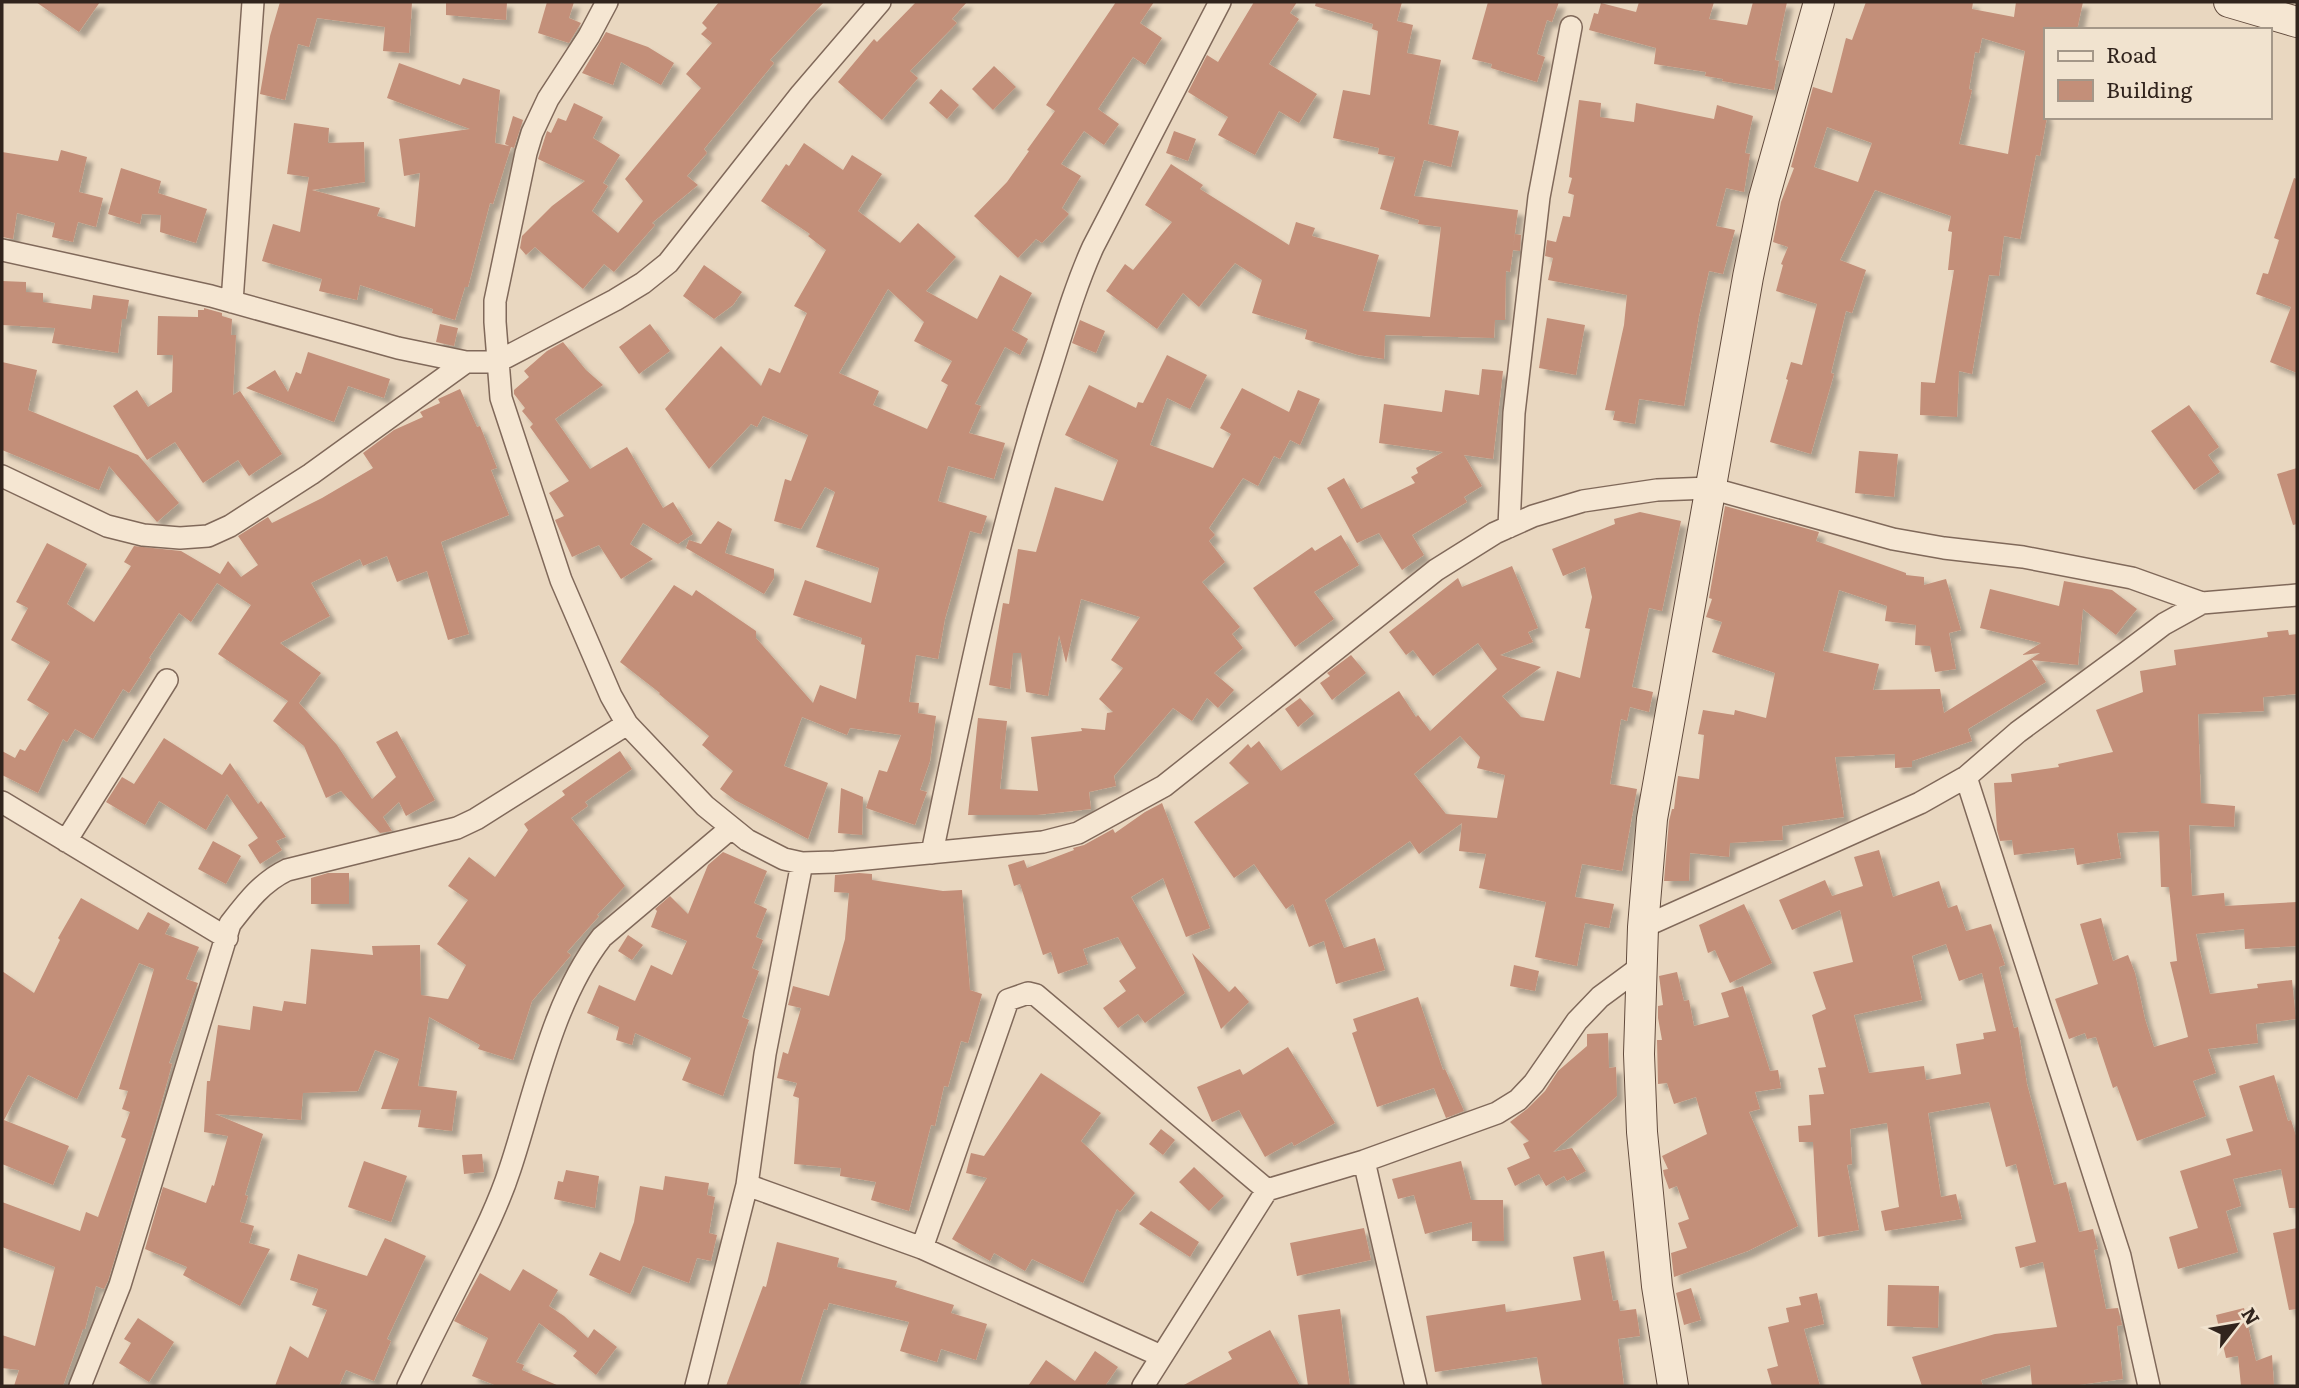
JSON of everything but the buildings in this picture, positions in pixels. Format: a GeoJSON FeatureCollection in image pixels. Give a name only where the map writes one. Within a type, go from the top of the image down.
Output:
{"type":"FeatureCollection","features":[{"type":"Feature","properties":{"kind":"street"},"geometry":{"type":"LineString","coordinates":[[232,302],[253,2]]}},
{"type":"Feature","properties":{"kind":"street"},"geometry":{"type":"LineString","coordinates":[[607,2],[589,36],[548,100],[526,153],[495,301],[501,398],[561,580],[611,696],[627,724],[705,806],[731,828],[765,850],[785,859],[802,863],[932,853],[1043,842],[1078,833],[1164,786],[1436,570],[1509,527],[1533,516],[1583,501],[1657,490],[1710,488],[1893,539],[2023,557],[2132,578],[2202,603]]}},
{"type":"Feature","properties":{"kind":"street"},"geometry":{"type":"LineString","coordinates":[[2,250],[232,302],[398,348],[466,362],[497,362],[615,300],[668,263],[801,94],[880,2]]}},
{"type":"Feature","properties":{"kind":"street"},"geometry":{"type":"LineString","coordinates":[[932,853],[971,667],[1026,444],[1076,287],[1093,247],[1220,2]]}},
{"type":"Feature","properties":{"kind":"street"},"geometry":{"type":"LineString","coordinates":[[1673,1386],[1657,1286],[1642,1132],[1639,1054],[1643,927],[1653,819],[1710,488],[1764,198],[1819,2]]}},
{"type":"Feature","properties":{"kind":"street"},"geometry":{"type":"LineString","coordinates":[[2229,2],[2297,22]]}},
{"type":"Feature","properties":{"kind":"street"},"geometry":{"type":"LineString","coordinates":[[1509,527],[1514,414],[1537,209],[1571,27]]}},
{"type":"Feature","properties":{"kind":"street"},"geometry":{"type":"LineString","coordinates":[[2,476],[107,526],[143,535],[180,538],[208,536],[230,526],[311,474],[466,362]]}},
{"type":"Feature","properties":{"kind":"street"},"geometry":{"type":"LineString","coordinates":[[1643,927],[1920,803],[1966,777],[2018,732],[2164,624],[2202,603],[2297,595]]}},
{"type":"Feature","properties":{"kind":"street"},"geometry":{"type":"LineString","coordinates":[[66,841],[167,680]]}},
{"type":"Feature","properties":{"kind":"street"},"geometry":{"type":"LineString","coordinates":[[80,1386],[120,1285],[230,925],[257,890],[274,876],[287,870],[457,828],[476,819],[627,724]]}},
{"type":"Feature","properties":{"kind":"street"},"geometry":{"type":"LineString","coordinates":[[1966,777],[2120,1256],[2149,1386]]}},
{"type":"Feature","properties":{"kind":"street"},"geometry":{"type":"LineString","coordinates":[[2,802],[227,938]]}},
{"type":"Feature","properties":{"kind":"street"},"geometry":{"type":"LineString","coordinates":[[408,1386],[493,1214],[510,1170],[547,1048],[593,949],[602,937],[731,828]]}},
{"type":"Feature","properties":{"kind":"street"},"geometry":{"type":"LineString","coordinates":[[696,1386],[747,1185],[765,1054],[802,863]]}},
{"type":"Feature","properties":{"kind":"street"},"geometry":{"type":"LineString","coordinates":[[1143,1386],[1267,1190],[1364,1161],[1497,1113],[1518,1100],[1534,1083],[1577,1021],[1600,997],[1642,966]]}},
{"type":"Feature","properties":{"kind":"street"},"geometry":{"type":"LineString","coordinates":[[922,1248],[1008,1000],[1028,993],[1036,995],[1267,1190]]}},
{"type":"Feature","properties":{"kind":"street"},"geometry":{"type":"LineString","coordinates":[[1364,1161],[1416,1386]]}},
{"type":"Feature","properties":{"kind":"street"},"geometry":{"type":"LineString","coordinates":[[747,1185],[922,1248],[1161,1356]]}}]}
